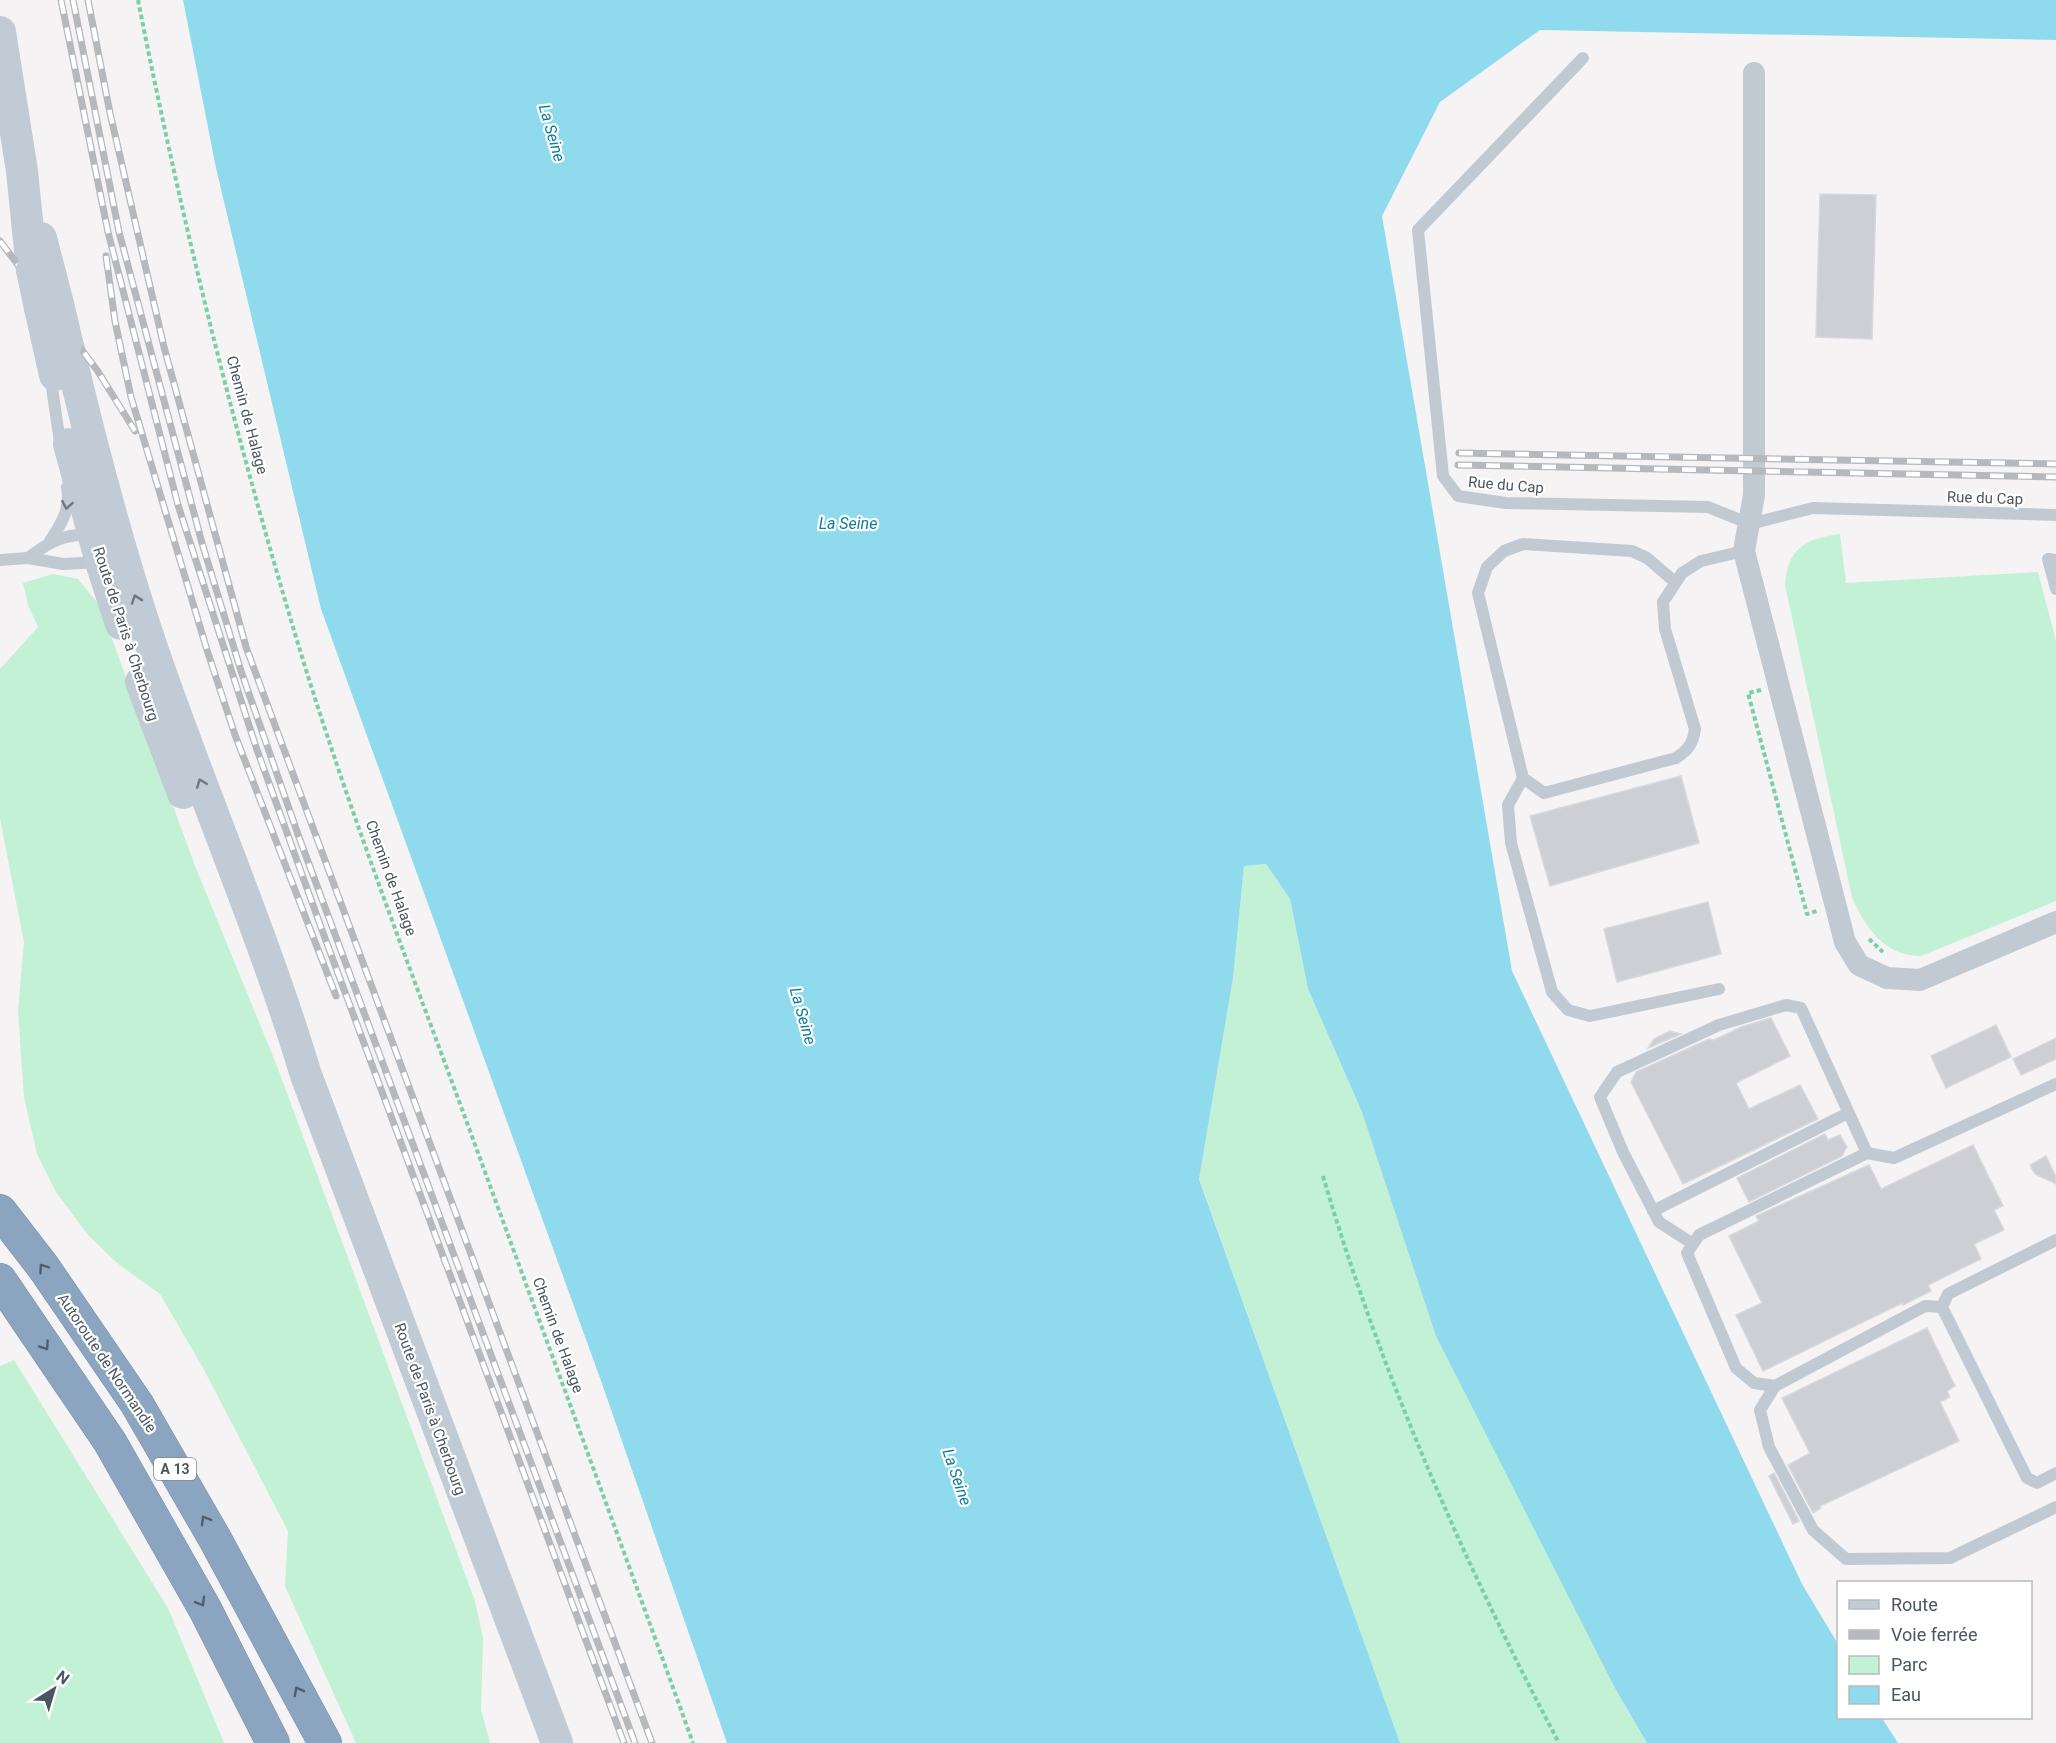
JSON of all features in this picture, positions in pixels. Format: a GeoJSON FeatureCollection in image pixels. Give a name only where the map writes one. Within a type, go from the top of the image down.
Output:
{"type":"FeatureCollection","features":[{"type":"Feature","properties":{"kind":"highway","name":"Autoroute de Normandie"},"geometry":{"type":"LineString","coordinates":[[0,1211],[44,1268],[137,1404],[215,1539],[326,1743]]}},
{"type":"Feature","properties":{"kind":"highway","name":"A 13"},"geometry":{"type":"LineString","coordinates":[[0,1280],[110,1442],[205,1609],[273,1743]]}},
{"type":"Feature","properties":{"kind":"main road","name":"Route de Paris à Cherbourg"},"geometry":{"type":"LineString","coordinates":[[0,32],[22,171],[52,319]]}},
{"type":"Feature","properties":{"kind":"main road","name":"Route de Paris à Cherbourg"},"geometry":{"type":"LineString","coordinates":[[22,171],[32,270],[52,319],[88,433],[104,546],[164,746],[240,932],[306,1075],[557,1743]]}},
{"type":"Feature","properties":{"kind":"street"},"geometry":{"type":"LineString","coordinates":[[1754,74],[1754,495],[1744,551],[1845,942],[1859,964],[1887,978],[1920,980],[2056,922]]}},
{"type":"Feature","properties":{"kind":"lane","name":"Rue du Cap"},"geometry":{"type":"LineString","coordinates":[[1583,58],[1419,230],[1443,476],[1458,496],[1506,503],[1708,507],[1750,524],[1813,508],[2056,515]]}},
{"type":"Feature","properties":{"kind":"lane"},"geometry":{"type":"LineString","coordinates":[[28,558],[50,541],[64,519],[69,499],[52,319]]}},
{"type":"Feature","properties":{"kind":"lane"},"geometry":{"type":"LineString","coordinates":[[50,541],[74,534],[104,546]]}},
{"type":"Feature","properties":{"kind":"lane"},"geometry":{"type":"LineString","coordinates":[[1675,582],[1647,558],[1632,550],[1523,543],[1504,551],[1487,567],[1478,593],[1524,778],[1544,793],[1676,758],[1686,752],[1693,742],[1695,729],[1665,629],[1663,602],[1682,573],[1701,561],[1744,551]]}},
{"type":"Feature","properties":{"kind":"lane"},"geometry":{"type":"LineString","coordinates":[[0,560],[28,558],[63,564],[104,546]]}},
{"type":"Feature","properties":{"kind":"lane"},"geometry":{"type":"LineString","coordinates":[[2056,560],[2048,560],[2056,589]]}},
{"type":"Feature","properties":{"kind":"lane"},"geometry":{"type":"LineString","coordinates":[[1524,778],[1508,805],[1511,843],[1552,992],[1568,1010],[1590,1016],[1719,989]]}},
{"type":"Feature","properties":{"kind":"lane"},"geometry":{"type":"LineString","coordinates":[[1693,1244],[1659,1222],[1623,1152],[1600,1097],[1617,1072],[1719,1025],[1786,1005],[1801,1008],[1867,1153]]}},
{"type":"Feature","properties":{"kind":"lane"},"geometry":{"type":"LineString","coordinates":[[1775,1386],[1754,1383],[1736,1368],[1687,1253],[1699,1235],[1867,1153],[1894,1158],[2056,1084]]}},
{"type":"Feature","properties":{"kind":"lane"},"geometry":{"type":"LineString","coordinates":[[1653,1211],[1848,1113]]}},
{"type":"Feature","properties":{"kind":"lane"},"geometry":{"type":"LineString","coordinates":[[1942,1306],[1948,1294],[2056,1240]]}},
{"type":"Feature","properties":{"kind":"lane"},"geometry":{"type":"LineString","coordinates":[[1942,1306],[1926,1306],[1775,1386],[1760,1410],[1769,1447],[1813,1530],[1846,1559],[1950,1558],[2056,1507]]}},
{"type":"Feature","properties":{"kind":"lane"},"geometry":{"type":"LineString","coordinates":[[1942,1306],[2027,1478],[2037,1483],[2056,1473]]}},
{"type":"Feature","properties":{"kind":"path","name":"Chemin de Halage"},"geometry":{"type":"LineString","coordinates":[[138,0],[159,106],[199,280],[244,453],[304,662],[371,861],[693,1743]]}},
{"type":"Feature","properties":{"kind":"path"},"geometry":{"type":"LineString","coordinates":[[1779,685],[1748,693],[1807,914],[1836,906]]}},
{"type":"Feature","properties":{"kind":"path"},"geometry":{"type":"LineString","coordinates":[[1867,937],[1885,955]]}},
{"type":"Feature","properties":{"kind":"path"},"geometry":{"type":"LineString","coordinates":[[1323,1176],[1353,1277],[1436,1491],[1522,1672],[1559,1743]]}},
{"type":"Feature","properties":{"kind":"green space"},"geometry":{"type":"Polygon","coordinates":[[[1840,534],[1846,583],[2038,572],[2056,641],[2056,901],[1921,956],[1908,955],[1887,946],[1870,929],[1852,897],[1785,585],[1790,562],[1801,547],[1817,539],[1840,534]]]}},
{"type":"Feature","properties":{"kind":"green space"},"geometry":{"type":"Polygon","coordinates":[[[53,574],[78,579],[100,606],[195,866],[277,1066],[475,1601],[483,1638],[481,1710],[490,1743],[356,1743],[285,1586],[288,1531],[202,1366],[160,1294],[117,1263],[88,1235],[56,1192],[37,1154],[24,1097],[18,1011],[24,942],[0,819],[0,669],[38,627],[28,605],[23,583],[53,574]]]}},
{"type":"Feature","properties":{"kind":"green space"},"geometry":{"type":"Polygon","coordinates":[[[1266,864],[1290,899],[1308,989],[1616,1690],[1647,1743],[1400,1743],[1199,1178],[1233,978],[1244,866],[1266,864]]]}},
{"type":"Feature","properties":{"kind":"green space"},"geometry":{"type":"Polygon","coordinates":[[[14,1360],[168,1608],[224,1743],[0,1743],[0,1366],[14,1360]]]}},
{"type":"Feature","properties":{"kind":"water","name":"La Seine"},"geometry":{"type":"Polygon","coordinates":[[[183,0],[2056,0],[2056,40],[1540,30],[1440,102],[1382,216],[1512,971],[1802,1584],[1837,1642],[1837,1719],[1883,1719],[1898,1743],[1647,1743],[1616,1690],[1436,1336],[1362,1112],[1308,989],[1290,899],[1266,864],[1244,866],[1233,978],[1199,1179],[1400,1743],[727,1743],[600,1378],[321,609],[216,168],[183,0]]]}},
{"type":"Feature","properties":{"kind":"building"},"geometry":{"type":"Polygon","coordinates":[[[1820,194],[1876,195],[1872,339],[1816,337],[1820,194]]]}},
{"type":"Feature","properties":{"kind":"building"},"geometry":{"type":"Polygon","coordinates":[[[1681,776],[1699,843],[1550,886],[1530,816],[1681,776]]]}},
{"type":"Feature","properties":{"kind":"building"},"geometry":{"type":"Polygon","coordinates":[[[1708,902],[1721,954],[1617,982],[1604,929],[1708,902]]]}},
{"type":"Feature","properties":{"kind":"building"},"geometry":{"type":"Polygon","coordinates":[[[1771,1018],[1790,1056],[1736,1083],[1749,1109],[1800,1085],[1818,1119],[1683,1184],[1631,1082],[1636,1072],[1709,1039],[1714,1040],[1741,1027],[1771,1018]]]}},
{"type":"Feature","properties":{"kind":"building"},"geometry":{"type":"Polygon","coordinates":[[[1996,1025],[2011,1057],[1946,1088],[1931,1056],[1996,1025]]]}},
{"type":"Feature","properties":{"kind":"building"},"geometry":{"type":"Polygon","coordinates":[[[1670,1031],[1681,1034],[1648,1048],[1654,1039],[1670,1031]]]}},
{"type":"Feature","properties":{"kind":"building"},"geometry":{"type":"Polygon","coordinates":[[[2056,1038],[2056,1059],[2021,1075],[2013,1059],[2056,1038]]]}},
{"type":"Feature","properties":{"kind":"building"},"geometry":{"type":"Polygon","coordinates":[[[1825,1134],[1828,1140],[1840,1135],[1847,1147],[1842,1156],[1749,1202],[1737,1178],[1825,1134]]]}},
{"type":"Feature","properties":{"kind":"building"},"geometry":{"type":"Polygon","coordinates":[[[1973,1145],[2003,1206],[1994,1210],[2004,1230],[1974,1244],[1981,1259],[1928,1285],[1931,1291],[1763,1371],[1736,1315],[1762,1303],[1729,1236],[1759,1221],[1756,1216],[1869,1165],[1881,1189],[1973,1145]]]}},
{"type":"Feature","properties":{"kind":"building"},"geometry":{"type":"Polygon","coordinates":[[[2046,1156],[2056,1177],[2056,1184],[2035,1174],[2030,1165],[2046,1156]]]}},
{"type":"Feature","properties":{"kind":"building"},"geometry":{"type":"Polygon","coordinates":[[[1927,1328],[1955,1386],[1947,1391],[1950,1397],[1940,1402],[1959,1441],[1820,1506],[1821,1508],[1813,1513],[1788,1465],[1810,1453],[1782,1398],[1927,1328]]]}},
{"type":"Feature","properties":{"kind":"building"},"geometry":{"type":"Polygon","coordinates":[[[1774,1473],[1799,1521],[1793,1524],[1769,1476],[1774,1473]]]}},
{"type":"Feature","properties":{"kind":"railway"},"geometry":{"type":"LineString","coordinates":[[61,0],[108,232],[178,505],[256,747],[624,1743]]}},
{"type":"Feature","properties":{"kind":"railway"},"geometry":{"type":"LineString","coordinates":[[73,0],[119,232],[202,543],[241,671],[300,840],[635,1743]]}},
{"type":"Feature","properties":{"kind":"railway"},"geometry":{"type":"LineString","coordinates":[[88,0],[110,113],[164,347],[246,647],[652,1743]]}},
{"type":"Feature","properties":{"kind":"railway"},"geometry":{"type":"LineString","coordinates":[[0,241],[97,370],[135,431]]}},
{"type":"Feature","properties":{"kind":"railway"},"geometry":{"type":"LineString","coordinates":[[106,256],[115,321],[131,397],[207,650],[235,735],[336,996]]}},
{"type":"Feature","properties":{"kind":"railway"},"geometry":{"type":"LineString","coordinates":[[1459,453],[2056,464]]}},
{"type":"Feature","properties":{"kind":"railway"},"geometry":{"type":"LineString","coordinates":[[1458,465],[2056,477]]}}]}
